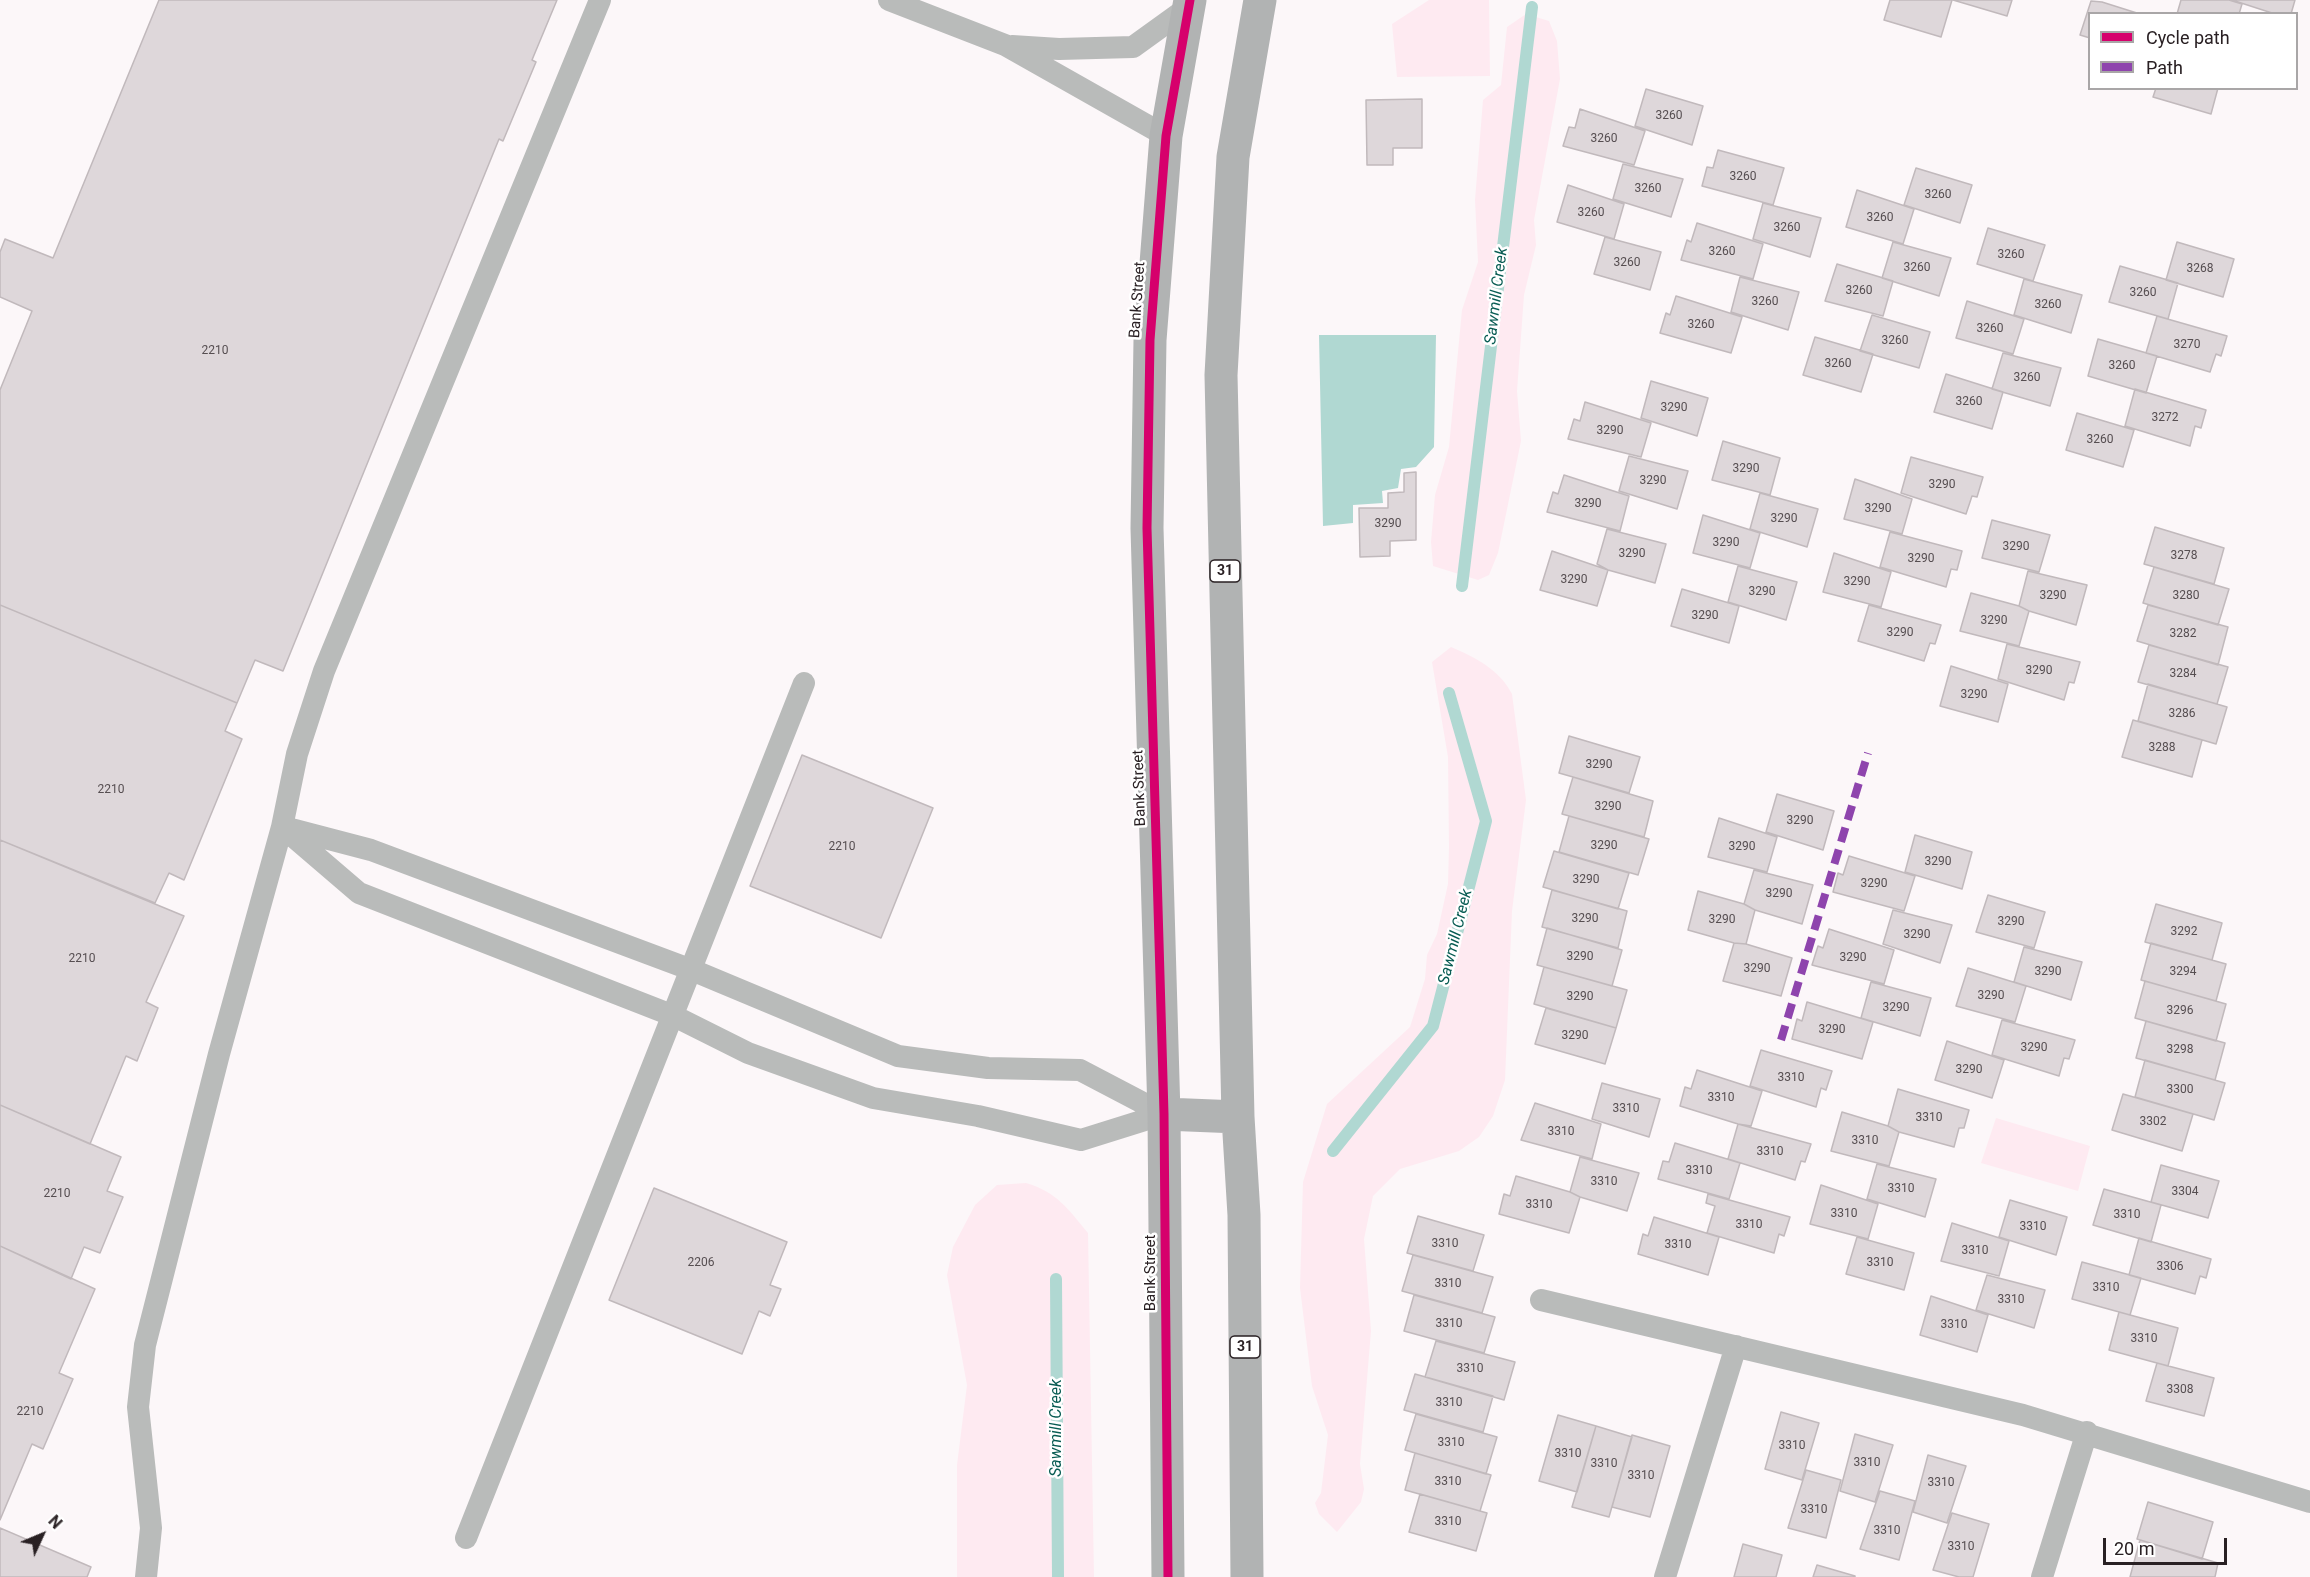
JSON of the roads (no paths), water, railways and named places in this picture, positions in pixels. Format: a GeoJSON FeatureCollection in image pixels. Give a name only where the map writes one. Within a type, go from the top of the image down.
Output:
{"type":"FeatureCollection","features":[{"type":"Feature","properties":{"kind":"main road","name":"31"},"geometry":{"type":"LineString","coordinates":[[1247,1577],[1244,1215],[1238,1117],[1221,375],[1233,157],[1260,0]]}},
{"type":"Feature","properties":{"kind":"main road","name":"Bank Street"},"geometry":{"type":"LineString","coordinates":[[1167,1577],[1164,1114],[1147,528],[1150,340],[1166,136],[1188,4]]}},
{"type":"Feature","properties":{"kind":"main road"},"geometry":{"type":"LineString","coordinates":[[1164,1114],[1238,1117]]}},
{"type":"Feature","properties":{"kind":"lane"},"geometry":{"type":"LineString","coordinates":[[146,1577],[151,1528],[138,1407],[145,1345],[222,1044],[282,827],[297,754],[324,671],[600,0]]}},
{"type":"Feature","properties":{"kind":"lane"},"geometry":{"type":"LineString","coordinates":[[889,0],[1005,45],[1166,136]]}},
{"type":"Feature","properties":{"kind":"lane"},"geometry":{"type":"LineString","coordinates":[[1005,45],[1059,49],[1133,47],[1188,4]]}},
{"type":"Feature","properties":{"kind":"lane"},"geometry":{"type":"LineString","coordinates":[[466,1538],[804,683]]}},
{"type":"Feature","properties":{"kind":"lane"},"geometry":{"type":"LineString","coordinates":[[282,827],[371,850],[692,970],[898,1056],[988,1068],[1080,1070],[1164,1114]]}},
{"type":"Feature","properties":{"kind":"lane"},"geometry":{"type":"LineString","coordinates":[[282,827],[359,893],[674,1016],[748,1053],[873,1098],[978,1116],[1081,1140],[1164,1114]]}},
{"type":"Feature","properties":{"kind":"lane"},"geometry":{"type":"LineString","coordinates":[[1541,1300],[2087,1432],[2310,1502]]}},
{"type":"Feature","properties":{"kind":"lane"},"geometry":{"type":"LineString","coordinates":[[1665,1577],[1736,1346]]}},
{"type":"Feature","properties":{"kind":"lane"},"geometry":{"type":"LineString","coordinates":[[2042,1577],[2087,1432]]}},
{"type":"Feature","properties":{"kind":"waterway","name":"Sawmill Creek"},"geometry":{"type":"LineString","coordinates":[[1462,586],[1532,7]]}},
{"type":"Feature","properties":{"kind":"waterway","name":"Sawmill Creek"},"geometry":{"type":"LineString","coordinates":[[1333,1151],[1433,1026],[1486,821],[1449,693]]}},
{"type":"Feature","properties":{"kind":"waterway","name":"Sawmill Creek"},"geometry":{"type":"LineString","coordinates":[[1056,1279],[1058,1577]]}}]}
